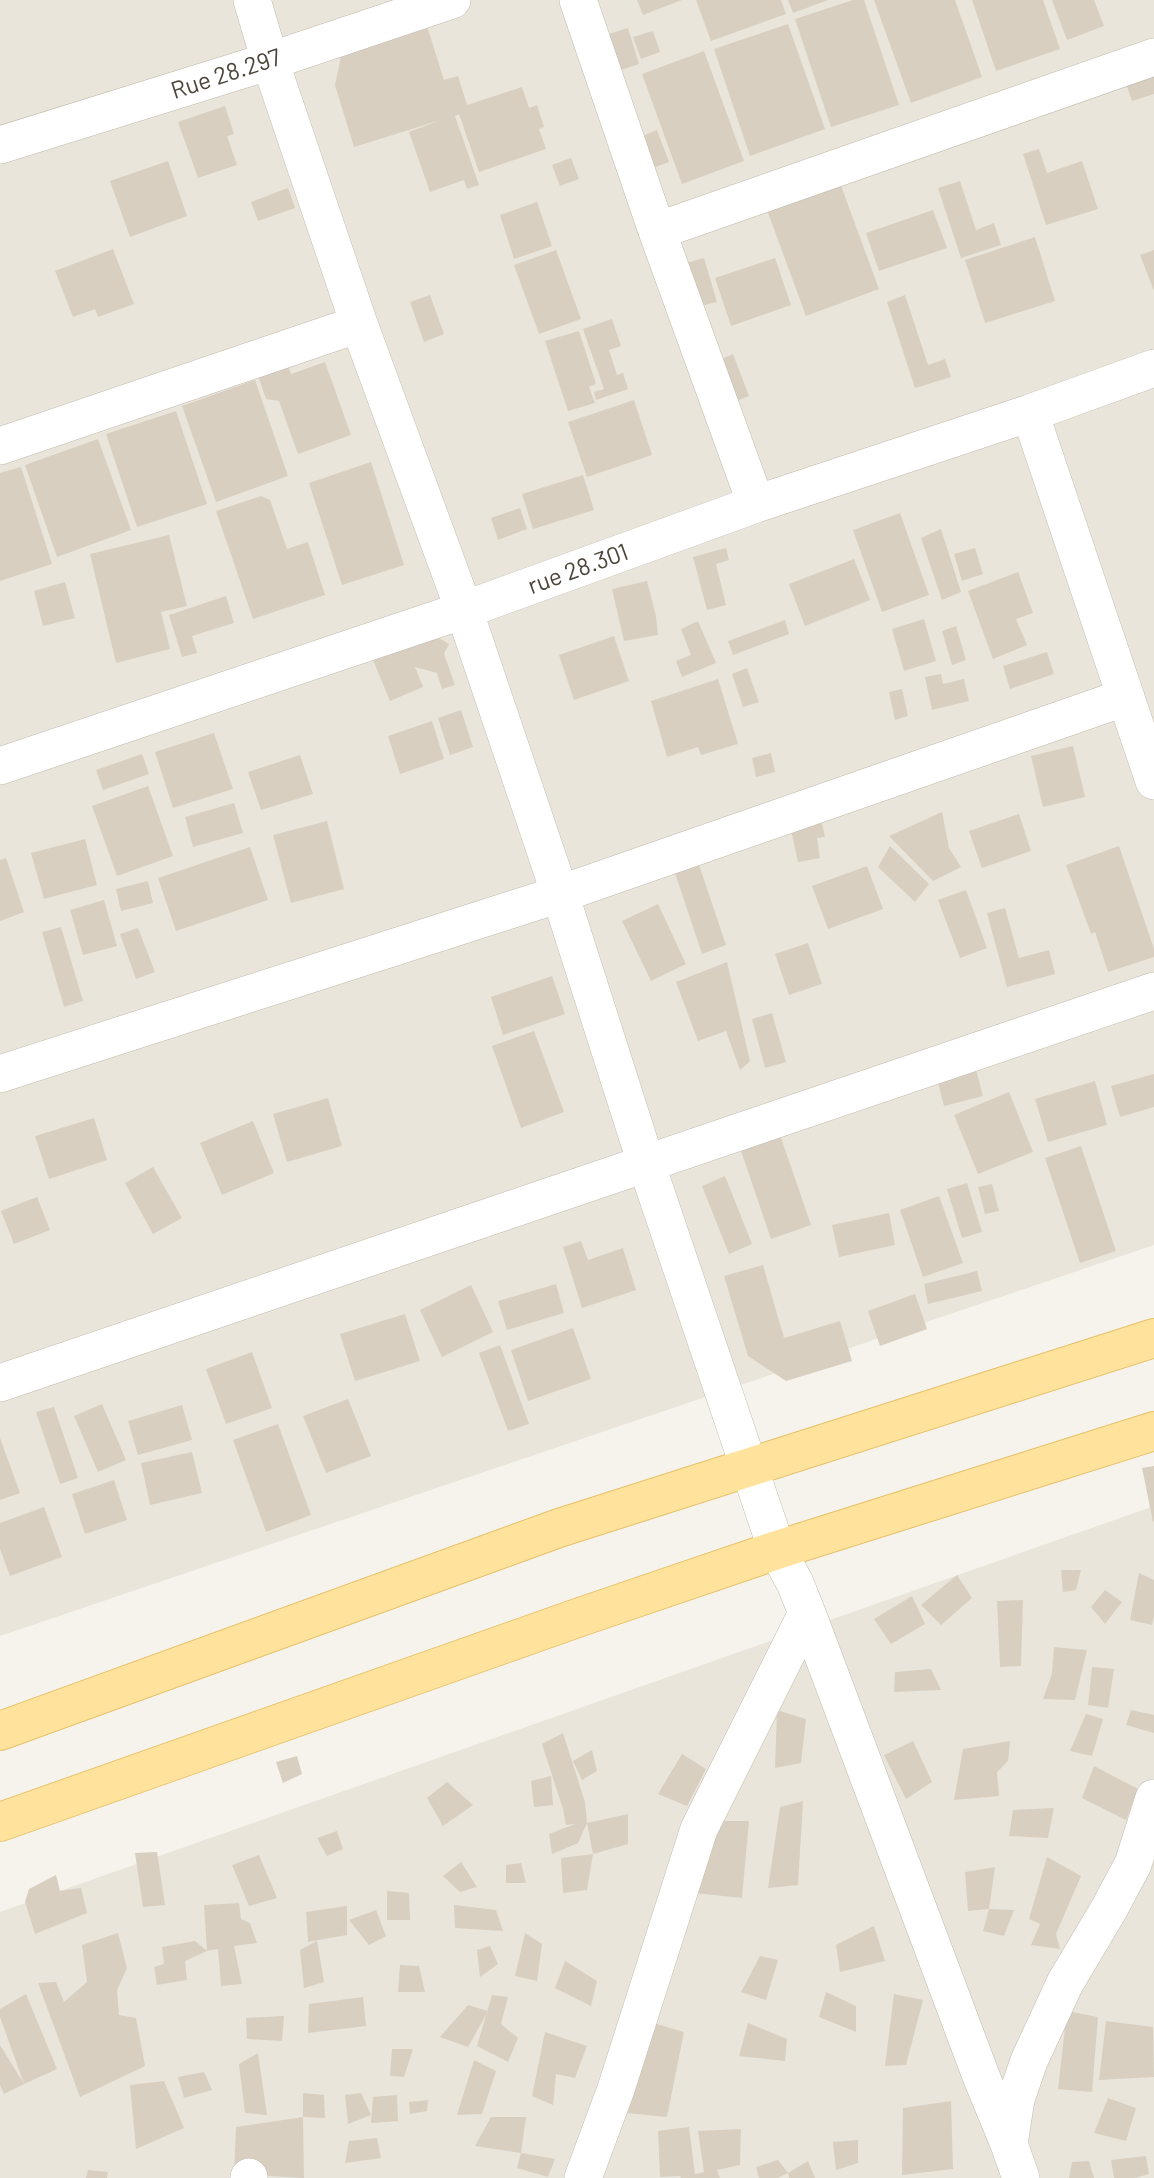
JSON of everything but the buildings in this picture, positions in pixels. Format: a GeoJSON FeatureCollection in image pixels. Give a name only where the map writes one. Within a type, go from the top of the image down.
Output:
{"type":"FeatureCollection","features":[{"type":"Feature","properties":{"kind":"main road"},"geometry":{"type":"LineString","coordinates":[[0,1731],[559,1528],[1154,1338]]}},
{"type":"Feature","properties":{"kind":"main road"},"geometry":{"type":"LineString","coordinates":[[0,1822],[777,1550],[1154,1431]]}},
{"type":"Feature","properties":{"kind":"street"},"geometry":{"type":"LineString","coordinates":[[252,0],[359,324],[464,610],[777,1550],[807,1613],[1021,2178]]}},
{"type":"Feature","properties":{"kind":"street","name":"Rue 28.297"},"geometry":{"type":"LineString","coordinates":[[0,145],[270,61],[452,0]]}},
{"type":"Feature","properties":{"kind":"street"},"geometry":{"type":"LineString","coordinates":[[578,0],[657,231],[756,504]]}},
{"type":"Feature","properties":{"kind":"street"},"geometry":{"type":"LineString","coordinates":[[657,231],[1154,57]]}},
{"type":"Feature","properties":{"kind":"street"},"geometry":{"type":"LineString","coordinates":[[0,446],[359,324]]}},
{"type":"Feature","properties":{"kind":"street","name":"rue 28.301"},"geometry":{"type":"LineString","coordinates":[[0,766],[464,610],[756,504],[1030,413],[1154,368]]}},
{"type":"Feature","properties":{"kind":"street"},"geometry":{"type":"LineString","coordinates":[[1030,413],[1154,781]]}},
{"type":"Feature","properties":{"kind":"street"},"geometry":{"type":"LineString","coordinates":[[0,1074],[560,894],[1126,697]]}},
{"type":"Feature","properties":{"kind":"street"},"geometry":{"type":"LineString","coordinates":[[0,1383],[1154,990]]}},
{"type":"Feature","properties":{"kind":"street"},"geometry":{"type":"LineString","coordinates":[[583,2178],[616,2089],[699,1829],[807,1613]]}},
{"type":"Feature","properties":{"kind":"street"},"geometry":{"type":"LineString","coordinates":[[1009,2144],[1016,2099],[1029,2061],[1065,1983],[1133,1864],[1154,1798]]}},
{"type":"Feature","properties":{"kind":"shaded area"},"geometry":{"type":"Polygon","coordinates":[[[0,0],[1154,0],[1154,1245],[0,1636],[0,0]]]}},
{"type":"Feature","properties":{"kind":"shaded area"},"geometry":{"type":"Polygon","coordinates":[[[1154,1506],[1154,2178],[0,2178],[0,1912],[1154,1506]]]}}]}
